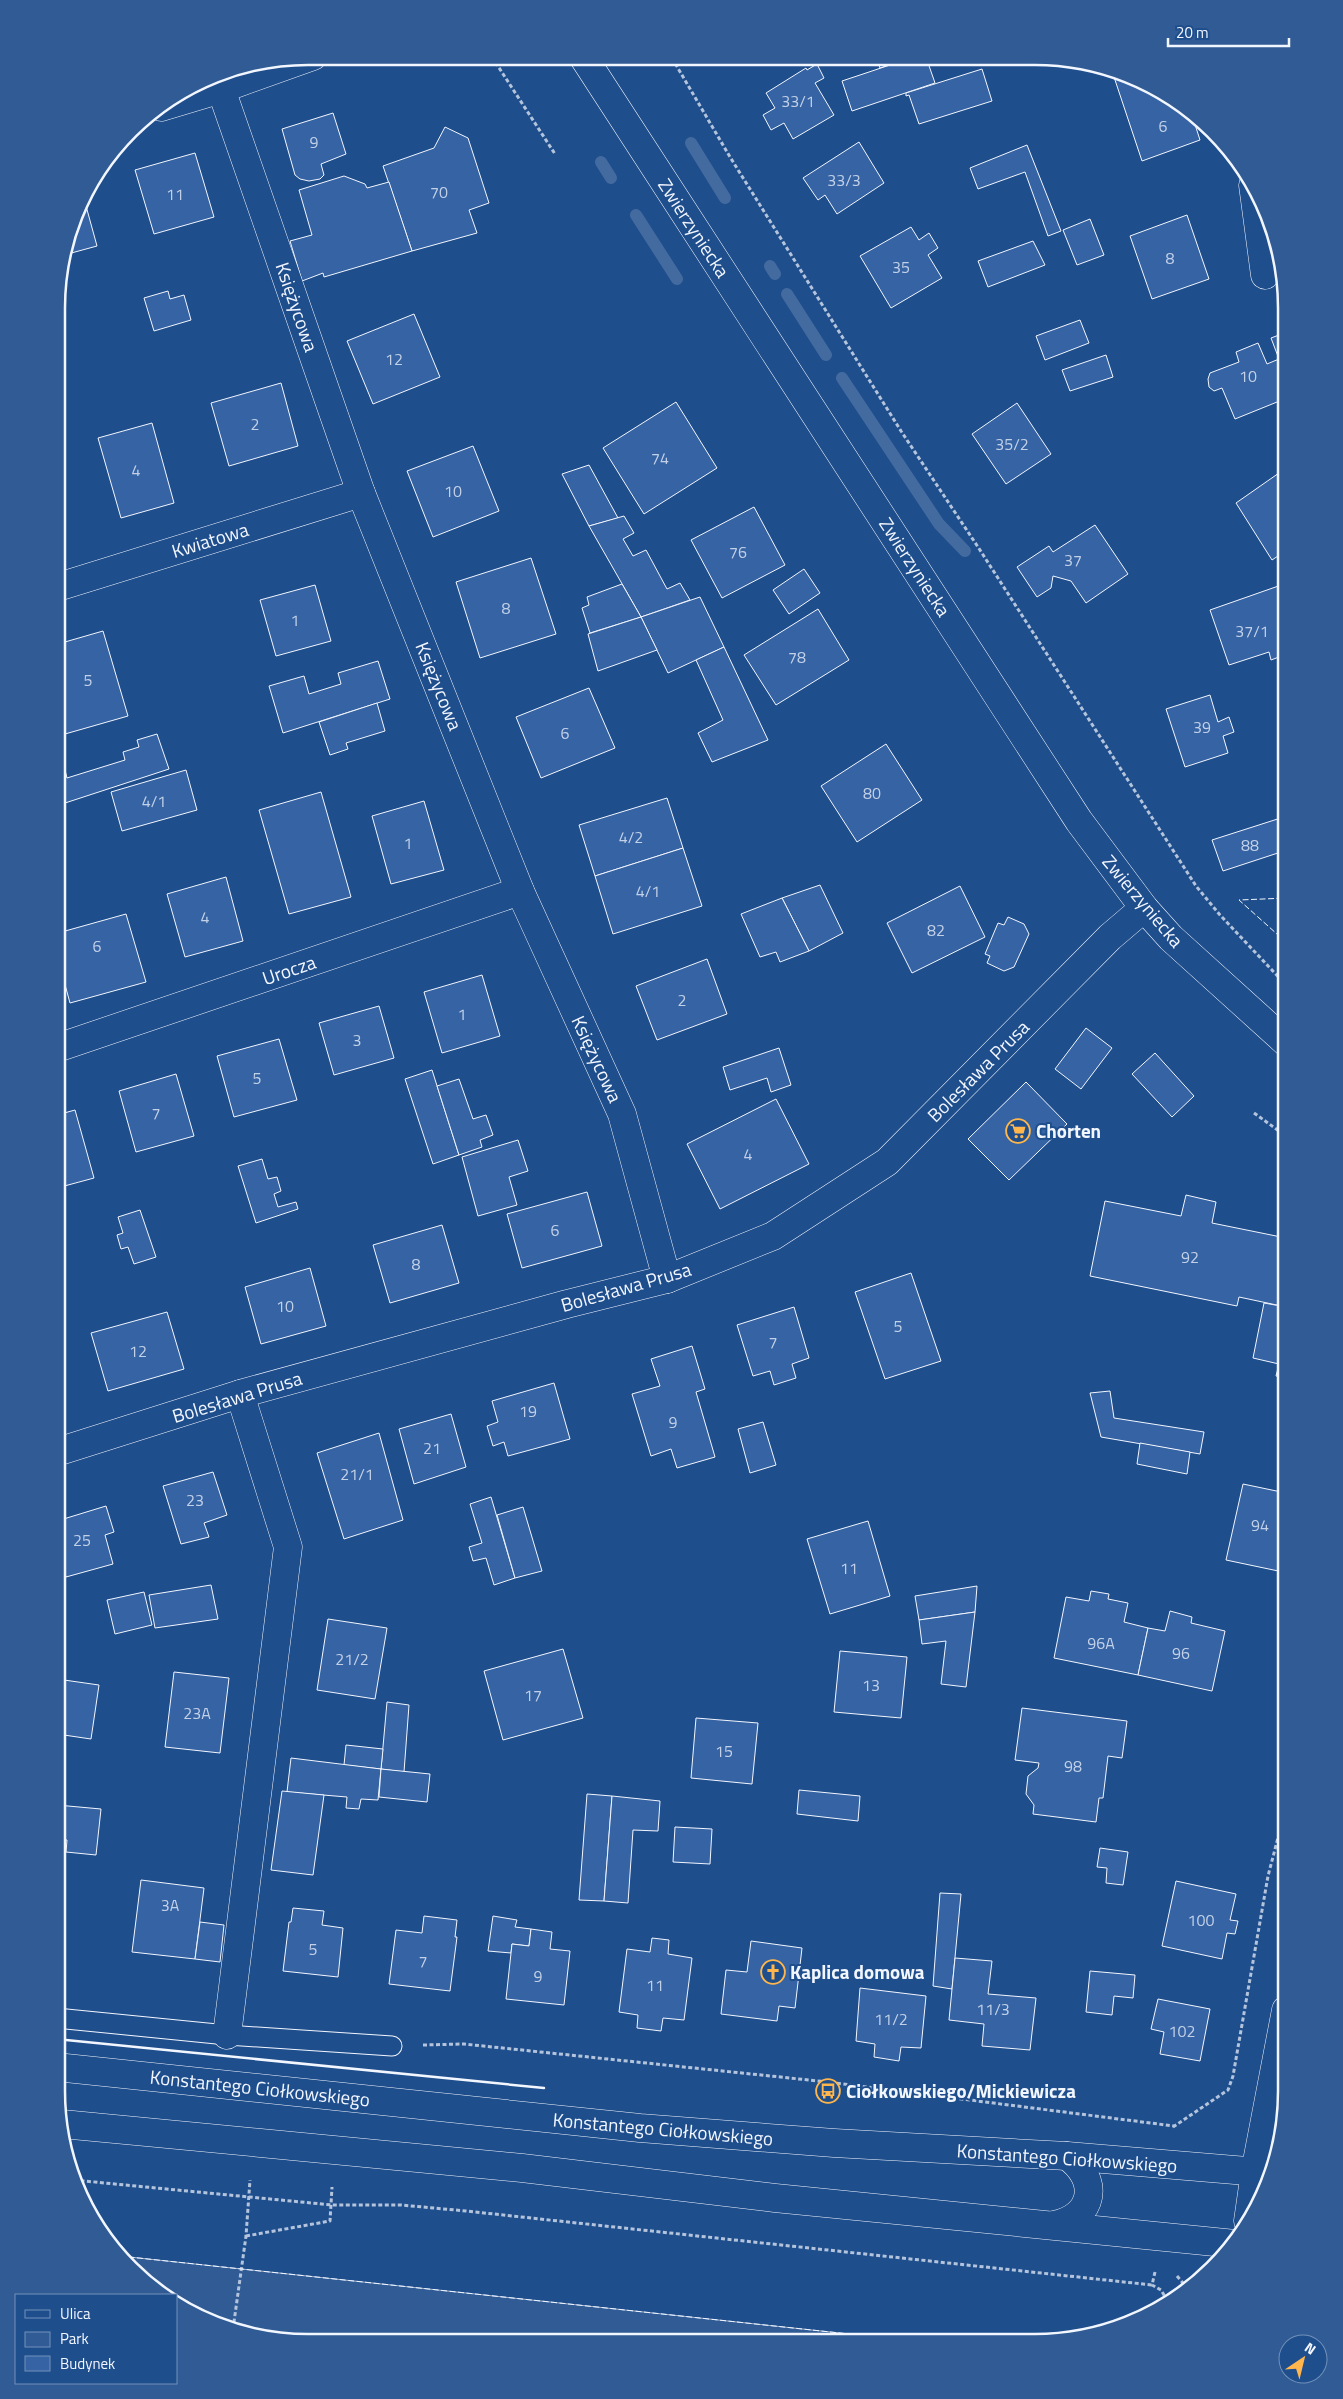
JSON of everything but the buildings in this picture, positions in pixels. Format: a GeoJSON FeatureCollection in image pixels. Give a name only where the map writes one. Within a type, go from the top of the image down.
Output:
{"type":"FeatureCollection","features":[{"type":"Feature","properties":{"kind":"street","name":"Zwierzyniecka"},"geometry":{"type":"LineString","coordinates":[[589,65],[1079,821],[1144,908],[1171,938],[1278,1036]]}},
{"type":"Feature","properties":{"kind":"street"},"geometry":{"type":"LineString","coordinates":[[181,101],[284,66]]}},
{"type":"Feature","properties":{"kind":"street","name":"Księżycowa"},"geometry":{"type":"LineString","coordinates":[[221,89],[361,493],[520,891],[622,1114],[668,1279]]}},
{"type":"Feature","properties":{"kind":"street"},"geometry":{"type":"LineString","coordinates":[[1256,206],[1265,275]]}},
{"type":"Feature","properties":{"kind":"street","name":"Kwiatowa"},"geometry":{"type":"LineString","coordinates":[[65,586],[361,493]]}},
{"type":"Feature","properties":{"kind":"street","name":"Urocza"},"geometry":{"type":"LineString","coordinates":[[65,1046],[520,891]]}},
{"type":"Feature","properties":{"kind":"street","name":"Bolesława Prusa"},"geometry":{"type":"LineString","coordinates":[[65,1449],[240,1394],[567,1304],[668,1279],[773,1236],[887,1162],[1110,937],[1144,908]]}},
{"type":"Feature","properties":{"kind":"street"},"geometry":{"type":"LineString","coordinates":[[227,2035],[288,1547],[240,1394]]}},
{"type":"Feature","properties":{"kind":"street"},"geometry":{"type":"LineString","coordinates":[[1259,2187],[1263,2173],[1278,2067]]}},
{"type":"Feature","properties":{"kind":"street","name":"Konstantego Ciołkowskiego"},"geometry":{"type":"LineString","coordinates":[[65,2068],[640,2128],[834,2144],[1067,2156],[1263,2173]]}},
{"type":"Feature","properties":{"kind":"street"},"geometry":{"type":"LineString","coordinates":[[67,2125],[512,2167],[775,2198],[1225,2243]]}},
{"type":"Feature","properties":{"kind":"street"},"geometry":{"type":"LineString","coordinates":[[1054,2225],[1066,2223],[1077,2217],[1084,2208],[1088,2197],[1089,2185],[1086,2174],[1079,2164],[1067,2156]]}},
{"type":"Feature","properties":{"kind":"lane"},"geometry":{"type":"LineString","coordinates":[[65,2019],[227,2035],[392,2046]]}},
{"type":"Feature","properties":{"kind":"path"},"geometry":{"type":"LineString","coordinates":[[497,65],[555,154]]}},
{"type":"Feature","properties":{"kind":"path"},"geometry":{"type":"LineString","coordinates":[[676,65],[740,173],[901,431],[978,547],[1196,886],[1220,915],[1278,977]]}},
{"type":"Feature","properties":{"kind":"path"},"geometry":{"type":"LineString","coordinates":[[1254,1113],[1278,1130]]}},
{"type":"Feature","properties":{"kind":"path"},"geometry":{"type":"LineString","coordinates":[[1233,2076],[1268,1876],[1278,1838]]}},
{"type":"Feature","properties":{"kind":"path"},"geometry":{"type":"LineString","coordinates":[[392,2046],[464,2044],[828,2082],[1174,2126]]}},
{"type":"Feature","properties":{"kind":"path"},"geometry":{"type":"LineString","coordinates":[[234,2322],[246,2236],[250,2180]]}},
{"type":"Feature","properties":{"kind":"path"},"geometry":{"type":"LineString","coordinates":[[82,2181],[332,2205],[401,2205],[466,2211],[1152,2285],[1161,2290],[1165,2296]]}},
{"type":"Feature","properties":{"kind":"path"},"geometry":{"type":"LineString","coordinates":[[246,2236],[330,2221],[332,2187]]}},
{"type":"Feature","properties":{"kind":"path"},"geometry":{"type":"LineString","coordinates":[[1152,2285],[1156,2267]]}},
{"type":"Feature","properties":{"kind":"green space"},"geometry":{"type":"Polygon","coordinates":[[[131,2257],[849,2334],[308,2334],[276,2332],[245,2326],[200,2309],[160,2284],[131,2257]]]}},
{"type":"Feature","properties":{"kind":"waterway"},"geometry":{"type":"LineString","coordinates":[[691,143],[725,198]]}},
{"type":"Feature","properties":{"kind":"waterway"},"geometry":{"type":"LineString","coordinates":[[601,162],[611,178]]}},
{"type":"Feature","properties":{"kind":"waterway"},"geometry":{"type":"LineString","coordinates":[[636,215],[677,279]]}},
{"type":"Feature","properties":{"kind":"waterway"},"geometry":{"type":"LineString","coordinates":[[770,266],[775,274]]}},
{"type":"Feature","properties":{"kind":"waterway"},"geometry":{"type":"LineString","coordinates":[[787,294],[826,355]]}},
{"type":"Feature","properties":{"kind":"waterway"},"geometry":{"type":"LineString","coordinates":[[842,378],[939,524],[965,551]]}},
{"type":"Feature","properties":{"kind":"fence"},"geometry":{"type":"LineString","coordinates":[[1278,898],[1239,900],[1278,935]]}},
{"type":"Feature","properties":{"kind":"fence"},"geometry":{"type":"LineString","coordinates":[[131,2257],[849,2334]]}},
{"type":"Feature","properties":{"kind":"wall"},"geometry":{"type":"LineString","coordinates":[[65,2040],[544,2088]]}},
{"type":"Feature","properties":{"kind":"place","name":"Chorten"},"geometry":{"type":"Point","coordinates":[1018,1131]}},
{"type":"Feature","properties":{"kind":"place","name":"Kaplica domowa"},"geometry":{"type":"Point","coordinates":[773,1972]}},
{"type":"Feature","properties":{"kind":"place","name":"Ciołkowskiego/Mickiewicza"},"geometry":{"type":"Point","coordinates":[828,2091]}}]}
